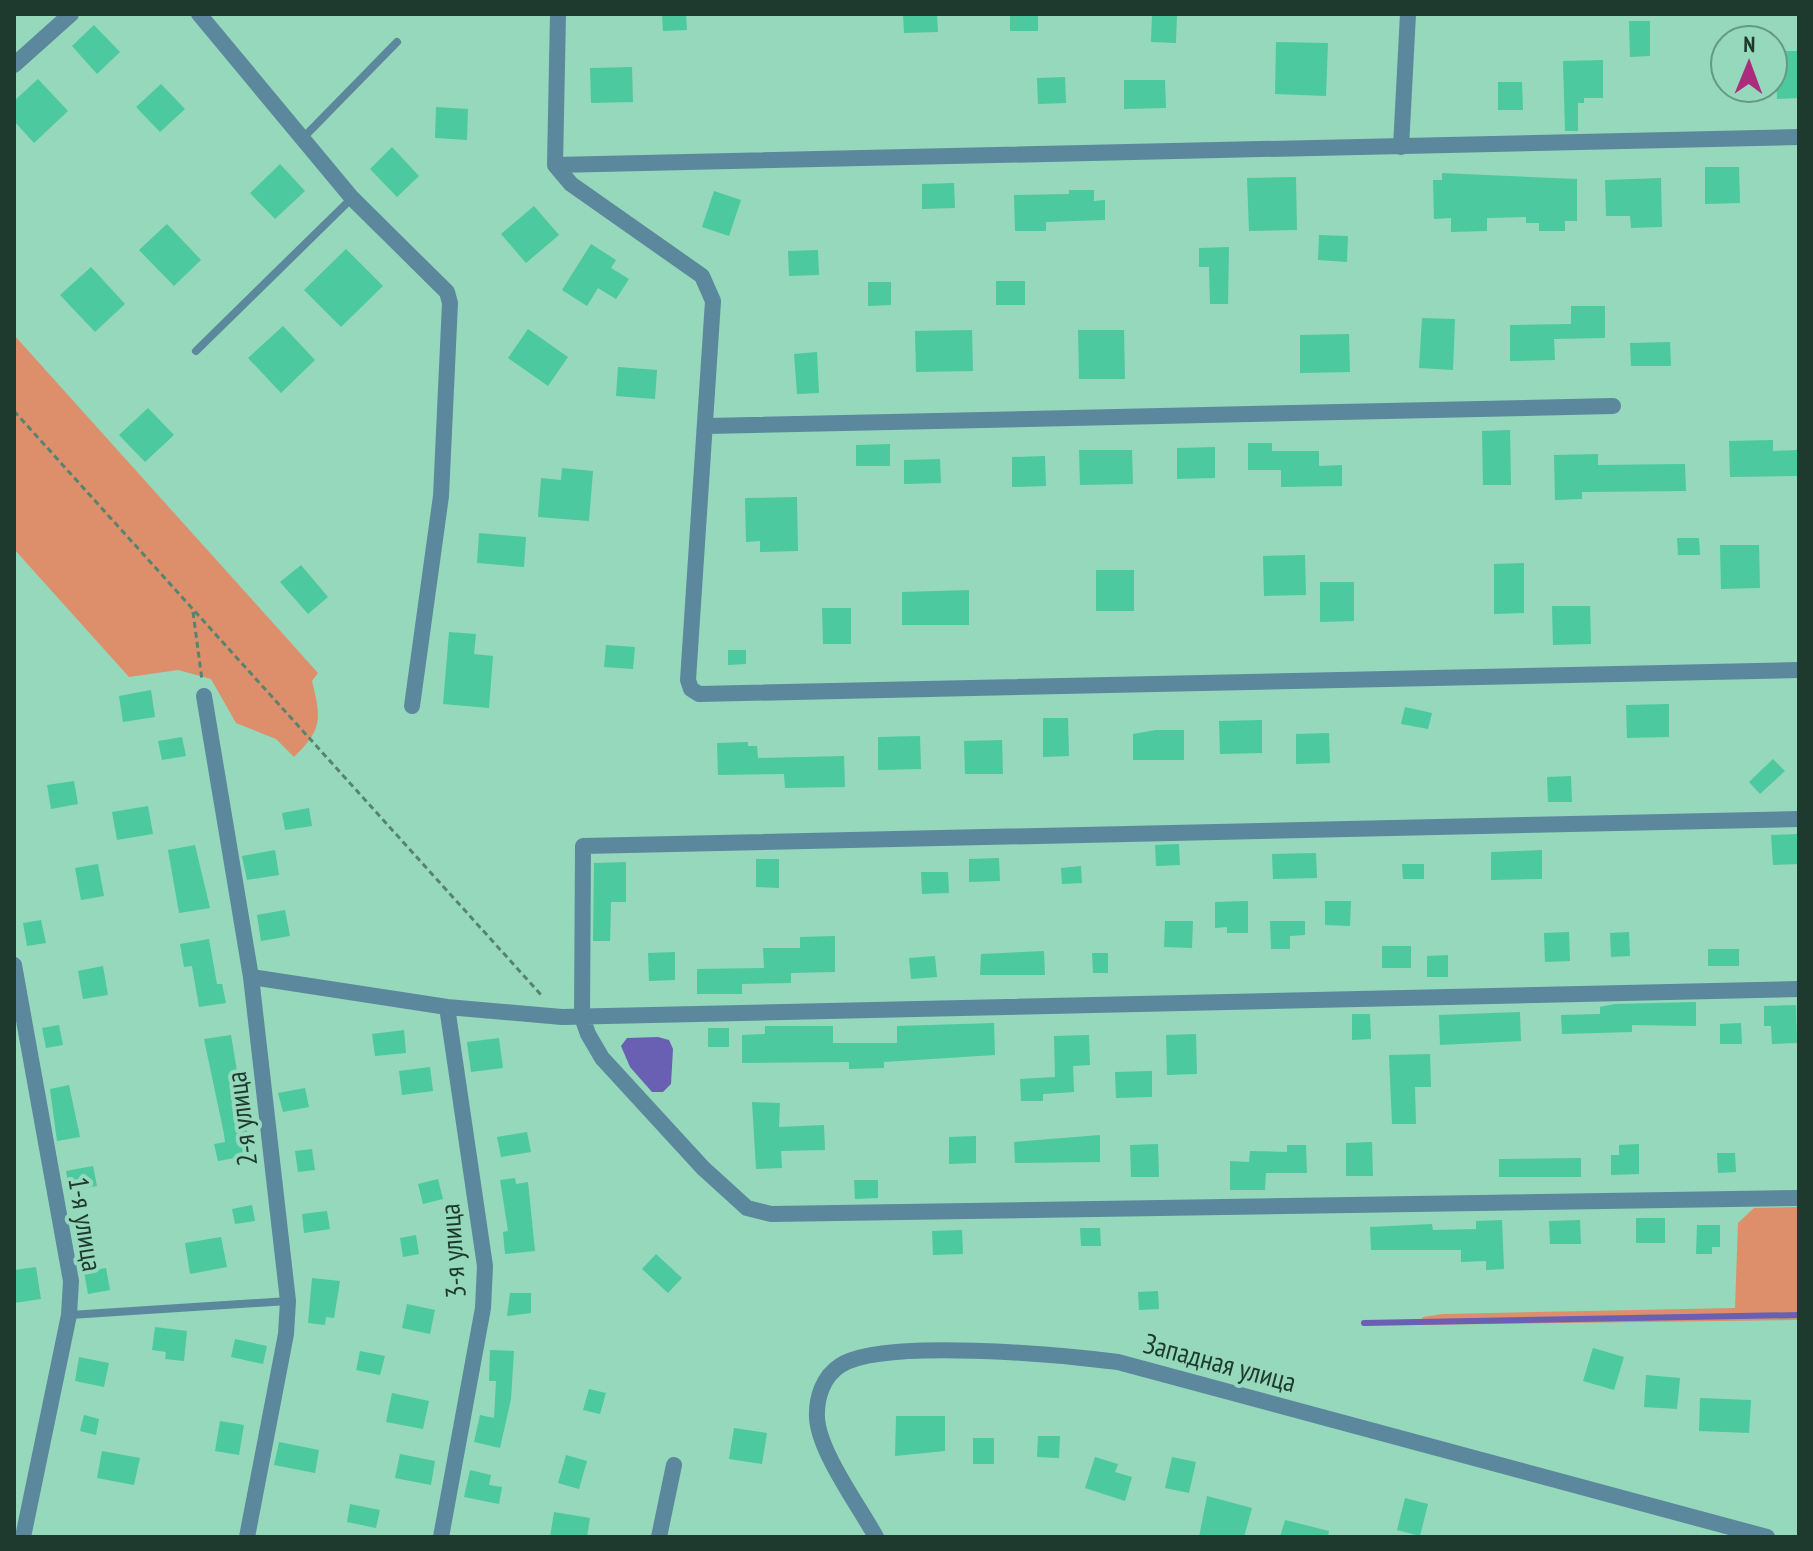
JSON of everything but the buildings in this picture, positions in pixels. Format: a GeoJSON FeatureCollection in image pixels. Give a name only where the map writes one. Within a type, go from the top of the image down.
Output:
{"type":"FeatureCollection","features":[{"type":"Feature","properties":{"kind":"street"},"geometry":{"type":"LineString","coordinates":[[14,65],[71,14]]}},
{"type":"Feature","properties":{"kind":"street"},"geometry":{"type":"LineString","coordinates":[[199,14],[352,198],[447,292],[450,303],[441,496],[412,706]]}},
{"type":"Feature","properties":{"kind":"street"},"geometry":{"type":"LineString","coordinates":[[558,14],[555,165],[571,184],[702,276],[710,287],[713,301],[688,680],[691,689],[699,694],[1799,670]]}},
{"type":"Feature","properties":{"kind":"street"},"geometry":{"type":"LineString","coordinates":[[1401,147],[1408,14]]}},
{"type":"Feature","properties":{"kind":"street"},"geometry":{"type":"LineString","coordinates":[[555,165],[1799,137]]}},
{"type":"Feature","properties":{"kind":"street"},"geometry":{"type":"LineString","coordinates":[[707,426],[1613,406]]}},
{"type":"Feature","properties":{"kind":"street","name":"2-я улица"},"geometry":{"type":"LineString","coordinates":[[204,696],[251,977],[288,1301],[286,1334],[247,1537]]}},
{"type":"Feature","properties":{"kind":"street"},"geometry":{"type":"LineString","coordinates":[[1799,819],[583,846],[582,1017],[602,1058],[703,1168],[747,1208],[771,1214],[1799,1198]]}},
{"type":"Feature","properties":{"kind":"street","name":"1-я улица"},"geometry":{"type":"LineString","coordinates":[[14,965],[71,1281],[69,1315],[23,1537]]}},
{"type":"Feature","properties":{"kind":"street"},"geometry":{"type":"LineString","coordinates":[[251,977],[447,1007],[562,1017],[1799,989]]}},
{"type":"Feature","properties":{"kind":"street","name":"3-я улица"},"geometry":{"type":"LineString","coordinates":[[441,1537],[483,1308],[485,1266],[447,1007]]}},
{"type":"Feature","properties":{"kind":"street","name":"Западная улица"},"geometry":{"type":"LineString","coordinates":[[876,1537],[819,1436],[816,1416],[820,1393],[829,1375],[843,1364],[867,1356],[947,1351],[1068,1355],[1118,1362],[1767,1537]]}},
{"type":"Feature","properties":{"kind":"street"},"geometry":{"type":"LineString","coordinates":[[659,1537],[674,1465]]}},
{"type":"Feature","properties":{"kind":"lane"},"geometry":{"type":"LineString","coordinates":[[303,138],[397,42]]}},
{"type":"Feature","properties":{"kind":"lane"},"geometry":{"type":"LineString","coordinates":[[196,351],[352,198]]}},
{"type":"Feature","properties":{"kind":"lane"},"geometry":{"type":"LineString","coordinates":[[69,1315],[288,1301]]}},
{"type":"Feature","properties":{"kind":"path"},"geometry":{"type":"LineString","coordinates":[[14,411],[562,1017]]}},
{"type":"Feature","properties":{"kind":"path"},"geometry":{"type":"LineString","coordinates":[[193,609],[204,696]]}},
{"type":"Feature","properties":{"kind":"shaded area"},"geometry":{"type":"Polygon","coordinates":[[[14,335],[318,673],[312,681],[318,714],[315,730],[294,757],[276,739],[236,723],[211,679],[178,670],[129,677],[14,549],[14,335]]]}},
{"type":"Feature","properties":{"kind":"shaded area"},"geometry":{"type":"Polygon","coordinates":[[[658,1037],[669,1040],[673,1049],[671,1084],[663,1092],[652,1092],[630,1067],[621,1046],[627,1038],[658,1037]]]}},
{"type":"Feature","properties":{"kind":"shaded area"},"geometry":{"type":"Polygon","coordinates":[[[1799,1207],[1799,1320],[1416,1325],[1423,1317],[1443,1314],[1735,1308],[1738,1223],[1754,1208],[1799,1207]]]}},
{"type":"Feature","properties":{"kind":"waterway"},"geometry":{"type":"LineString","coordinates":[[1364,1323],[1799,1315]]}}]}
